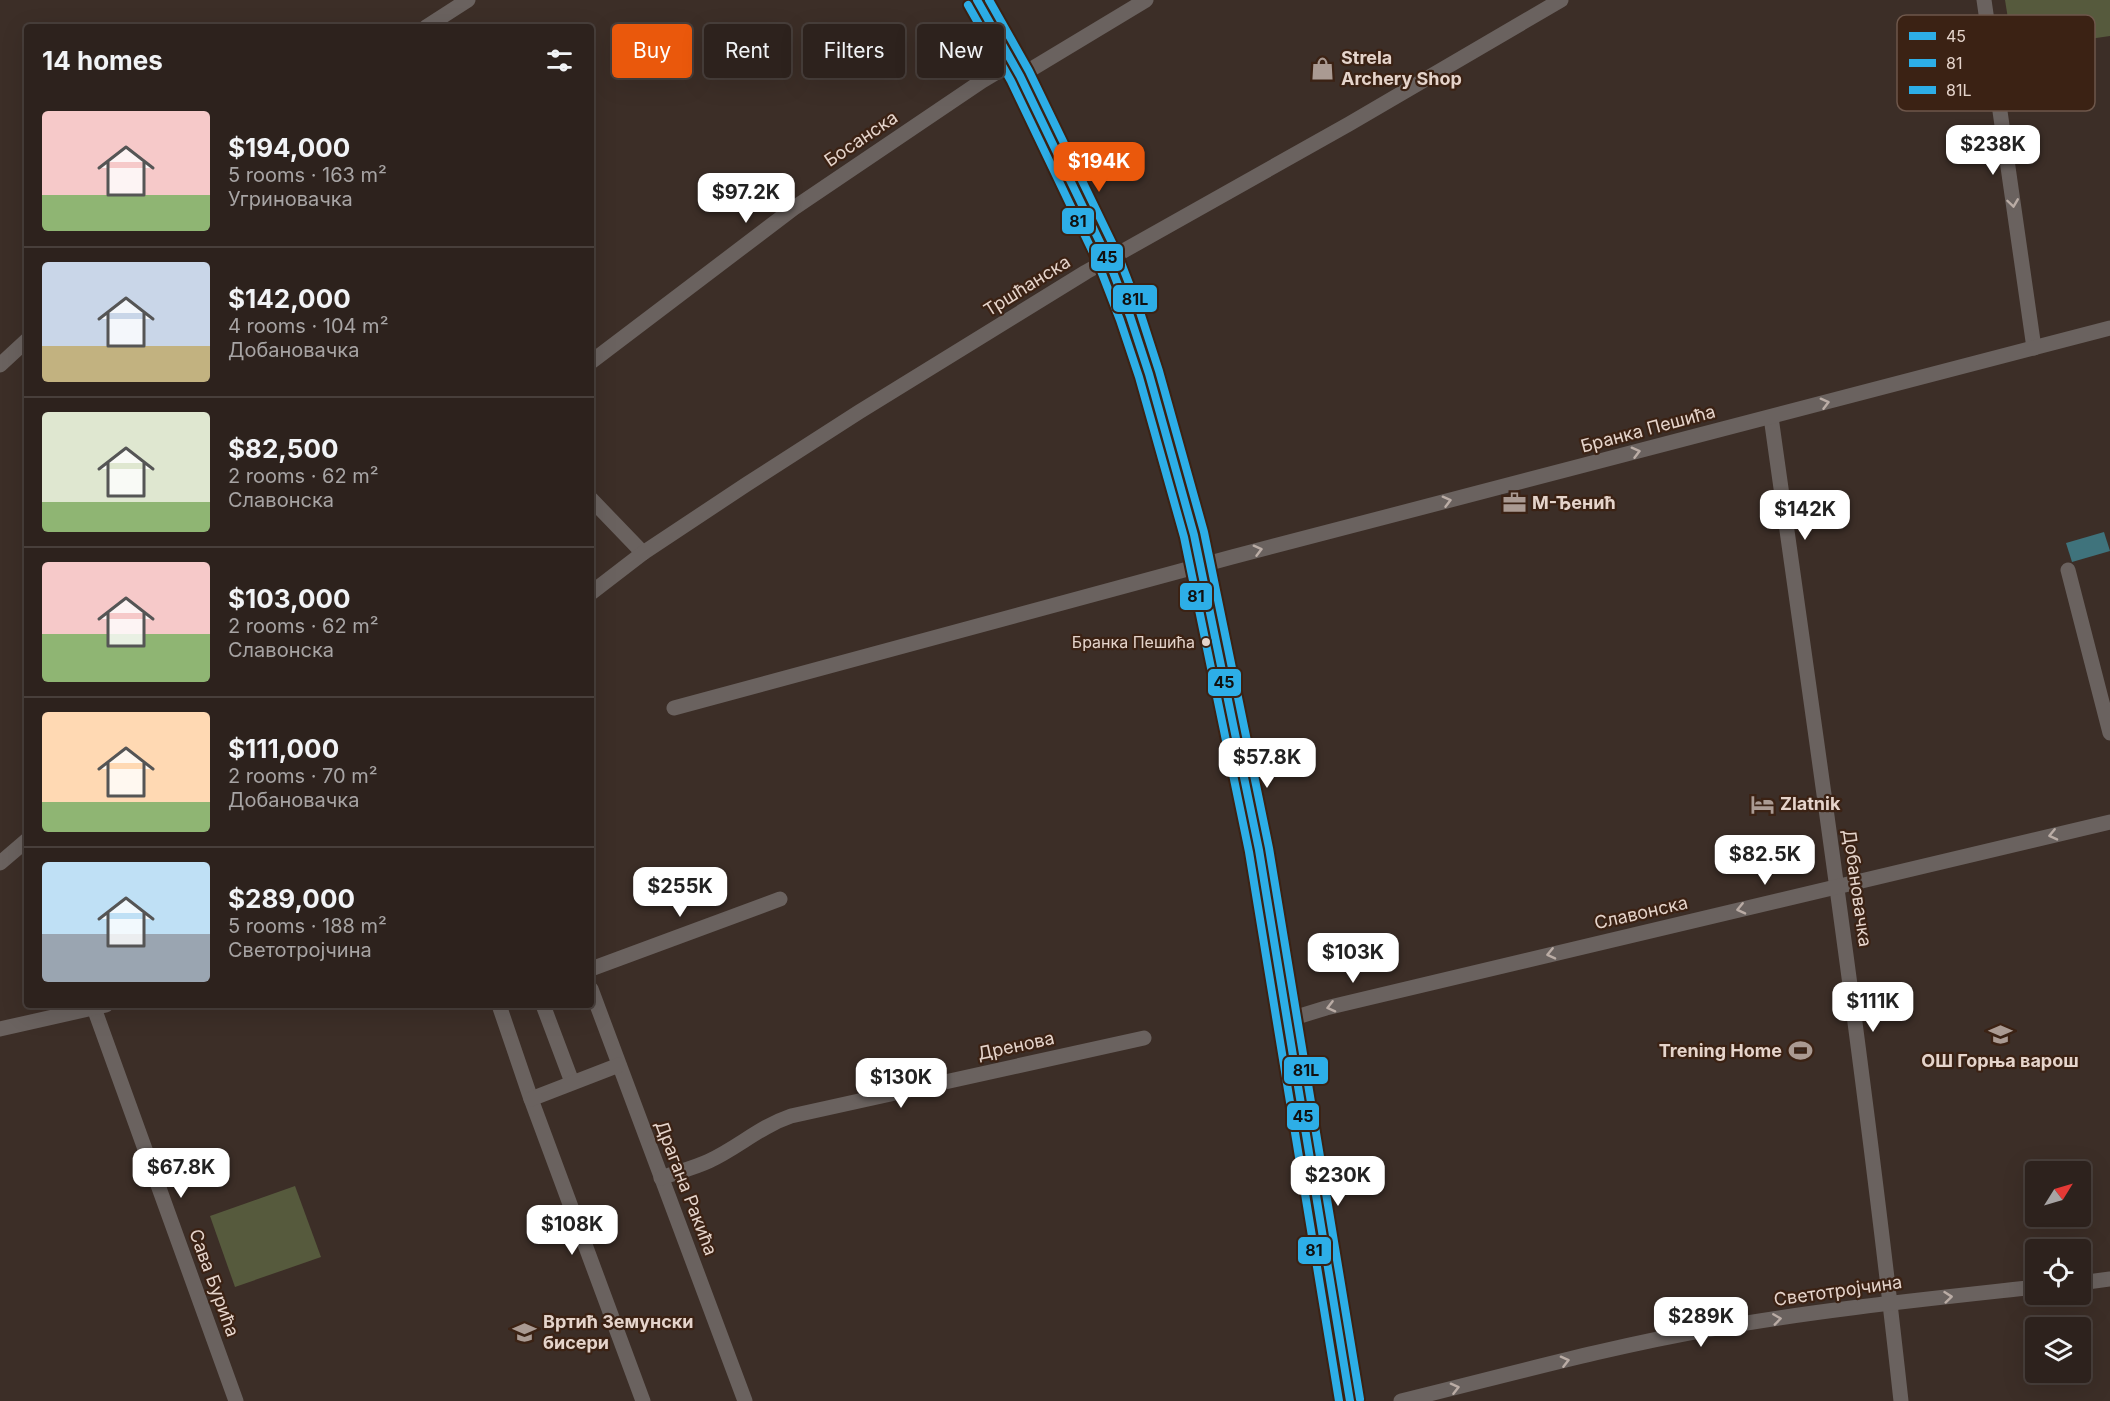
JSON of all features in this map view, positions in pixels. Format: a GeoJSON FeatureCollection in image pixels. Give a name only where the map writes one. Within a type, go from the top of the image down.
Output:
{"type":"FeatureCollection","features":[{"type":"Feature","properties":{"kind":"main road"},"geometry":{"type":"LineString","coordinates":[[977,0],[1016,70],[1108,259],[1149,374],[1202,566],[1259,850],[1350,1401]]}},
{"type":"Feature","properties":{"kind":"street"},"geometry":{"type":"LineString","coordinates":[[431,24],[468,0]]}},
{"type":"Feature","properties":{"kind":"street","name":"Босанска"},"geometry":{"type":"LineString","coordinates":[[594,360],[794,208],[982,81],[1016,70],[1146,0]]}},
{"type":"Feature","properties":{"kind":"street","name":"Тршћанска"},"geometry":{"type":"LineString","coordinates":[[594,591],[643,553],[849,418],[1108,259],[1349,124],[1561,0]]}},
{"type":"Feature","properties":{"kind":"street"},"geometry":{"type":"LineString","coordinates":[[1984,0],[1986,15]]}},
{"type":"Feature","properties":{"kind":"street"},"geometry":{"type":"LineString","coordinates":[[2000,111],[2034,348]]}},
{"type":"Feature","properties":{"kind":"street","name":"Бранка Пешића"},"geometry":{"type":"LineString","coordinates":[[674,708],[1202,566],[2110,328]]}},
{"type":"Feature","properties":{"kind":"street"},"geometry":{"type":"LineString","coordinates":[[0,365],[24,343]]}},
{"type":"Feature","properties":{"kind":"street","name":"Добановачка"},"geometry":{"type":"LineString","coordinates":[[1771,417],[1838,886],[1901,1401]]}},
{"type":"Feature","properties":{"kind":"street"},"geometry":{"type":"LineString","coordinates":[[594,502],[643,553]]}},
{"type":"Feature","properties":{"kind":"street"},"geometry":{"type":"LineString","coordinates":[[2068,570],[2110,733]]}},
{"type":"Feature","properties":{"kind":"street","name":"Славонска"},"geometry":{"type":"LineString","coordinates":[[1287,1020],[1326,1008],[2110,822]]}},
{"type":"Feature","properties":{"kind":"street"},"geometry":{"type":"LineString","coordinates":[[0,863],[24,843]]}},
{"type":"Feature","properties":{"kind":"street"},"geometry":{"type":"LineString","coordinates":[[594,968],[780,899]]}},
{"type":"Feature","properties":{"kind":"street","name":"Драгана Ракића"},"geometry":{"type":"LineString","coordinates":[[594,997],[745,1401]]}},
{"type":"Feature","properties":{"kind":"street"},"geometry":{"type":"LineString","coordinates":[[0,1029],[91,1008]]}},
{"type":"Feature","properties":{"kind":"street","name":"Сава Бурића"},"geometry":{"type":"LineString","coordinates":[[101,1008],[236,1401]]}},
{"type":"Feature","properties":{"kind":"street"},"geometry":{"type":"LineString","coordinates":[[501,1008],[531,1099],[643,1401]]}},
{"type":"Feature","properties":{"kind":"street"},"geometry":{"type":"LineString","coordinates":[[544,1008],[572,1083]]}},
{"type":"Feature","properties":{"kind":"street","name":"Дренова"},"geometry":{"type":"LineString","coordinates":[[661,1178],[708,1162],[759,1129],[791,1116],[1144,1038]]}},
{"type":"Feature","properties":{"kind":"street"},"geometry":{"type":"LineString","coordinates":[[531,1099],[619,1065]]}},
{"type":"Feature","properties":{"kind":"street"},"geometry":{"type":"LineString","coordinates":[[2091,1282],[2110,1279]]}},
{"type":"Feature","properties":{"kind":"street","name":"Светотројчина"},"geometry":{"type":"LineString","coordinates":[[1401,1401],[1603,1351],[1710,1329],[1890,1303],[2025,1288]]}},
{"type":"Feature","properties":{"kind":"green space"},"geometry":{"type":"Polygon","coordinates":[[[2005,0],[2110,0],[2110,36],[2095,38],[2095,15],[2007,15],[2005,0]]]}},
{"type":"Feature","properties":{"kind":"green space"},"geometry":{"type":"Polygon","coordinates":[[[295,1186],[321,1257],[235,1287],[210,1216],[295,1186]]]}},
{"type":"Feature","properties":{"kind":"water"},"geometry":{"type":"Polygon","coordinates":[[[2104,532],[2110,551],[2072,562],[2066,543],[2104,532]]]}},
{"type":"Feature","properties":{"kind":"transit line","name":"45"},"geometry":{"type":"LineString","coordinates":[[977,0],[1020,76],[1108,259],[1149,374],[1194,535],[1259,850],[1350,1401]]}},
{"type":"Feature","properties":{"kind":"transit line","name":"81L"},"geometry":{"type":"LineString","coordinates":[[989,0],[1029,71],[1118,255],[1159,371],[1204,532],[1269,848],[1360,1399]]}},
{"type":"Feature","properties":{"kind":"transit line","name":"81"},"geometry":{"type":"LineString","coordinates":[[968,5],[1011,81],[1098,263],[1139,377],[1184,537],[1249,852],[1339,1401]]}},
{"type":"Feature","properties":{"kind":"place","name":"Strela Archery Shop"},"geometry":{"type":"Point","coordinates":[1323,68]}},
{"type":"Feature","properties":{"kind":"place","name":"М-Ђенић"},"geometry":{"type":"Point","coordinates":[1514,503]}},
{"type":"Feature","properties":{"kind":"place","name":"Бранка Пешића"},"geometry":{"type":"Point","coordinates":[1206,642]}},
{"type":"Feature","properties":{"kind":"place","name":"Zlatnik"},"geometry":{"type":"Point","coordinates":[1762,804]}},
{"type":"Feature","properties":{"kind":"place","name":"ОШ Горња варош"},"geometry":{"type":"Point","coordinates":[2000,1035]}},
{"type":"Feature","properties":{"kind":"place","name":"Trening Home"},"geometry":{"type":"Point","coordinates":[1800,1051]}},
{"type":"Feature","properties":{"kind":"place","name":"Вртић Земунски бисери"},"geometry":{"type":"Point","coordinates":[525,1332]}}]}
